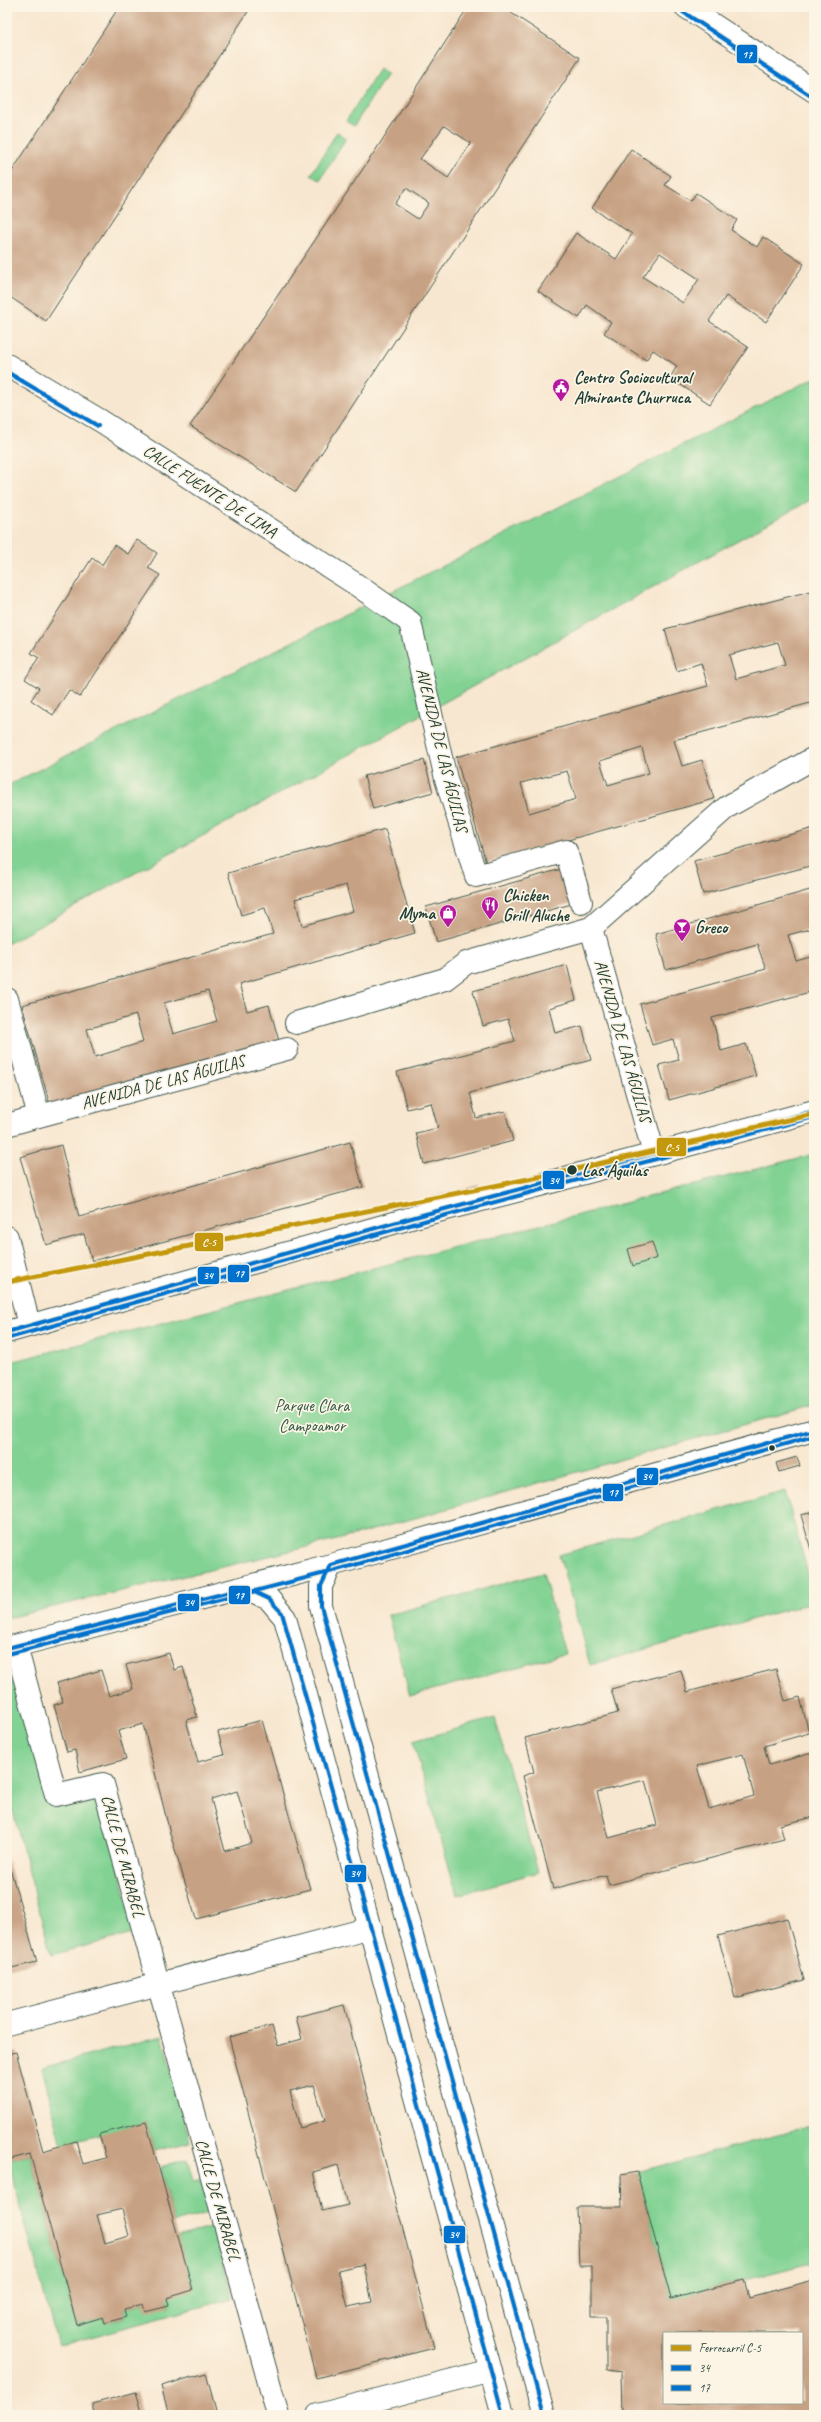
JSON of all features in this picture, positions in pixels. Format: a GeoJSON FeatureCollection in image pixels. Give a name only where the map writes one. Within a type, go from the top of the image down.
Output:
{"type":"FeatureCollection","features":[{"type":"Feature","properties":{"kind":"street"},"geometry":{"type":"LineString","coordinates":[[686,7],[814,91]]}},
{"type":"Feature","properties":{"kind":"street","name":"CALLE FUENTE DE LIMA"},"geometry":{"type":"LineString","coordinates":[[7,365],[108,426],[354,583],[410,622]]}},
{"type":"Feature","properties":{"kind":"street","name":"AVENIDA DE LAS ÁGUILAS"},"geometry":{"type":"LineString","coordinates":[[410,622],[446,779],[476,876],[566,851],[581,902]]}},
{"type":"Feature","properties":{"kind":"street"},"geometry":{"type":"LineString","coordinates":[[296,1023],[445,979],[466,963],[591,928],[727,807],[814,758]]}},
{"type":"Feature","properties":{"kind":"street","name":"AVENIDA DE LAS ÁGUILAS"},"geometry":{"type":"LineString","coordinates":[[591,928],[654,1154]]}},
{"type":"Feature","properties":{"kind":"street"},"geometry":{"type":"LineString","coordinates":[[7,999],[39,1116]]}},
{"type":"Feature","properties":{"kind":"street","name":"AVENIDA DE LAS ÁGUILAS"},"geometry":{"type":"LineString","coordinates":[[7,1126],[288,1048]]}},
{"type":"Feature","properties":{"kind":"street"},"geometry":{"type":"LineString","coordinates":[[7,1332],[29,1324],[422,1215],[814,1111]]}},
{"type":"Feature","properties":{"kind":"street"},"geometry":{"type":"LineString","coordinates":[[7,1237],[29,1324]]}},
{"type":"Feature","properties":{"kind":"street"},"geometry":{"type":"LineString","coordinates":[[12,1647],[246,1588],[814,1430]]}},
{"type":"Feature","properties":{"kind":"street"},"geometry":{"type":"LineString","coordinates":[[331,1565],[320,1586],[320,1606],[544,2415]]}},
{"type":"Feature","properties":{"kind":"street"},"geometry":{"type":"LineString","coordinates":[[246,1588],[269,1599],[285,1618],[503,2415]]}},
{"type":"Feature","properties":{"kind":"street","name":"CALLE DE MIRABEL"},"geometry":{"type":"LineString","coordinates":[[12,1647],[56,1795],[103,1784],[278,2415]]}},
{"type":"Feature","properties":{"kind":"street"},"geometry":{"type":"LineString","coordinates":[[7,2024],[371,1928]]}},
{"type":"Feature","properties":{"kind":"street"},"geometry":{"type":"LineString","coordinates":[[318,2415],[491,2370]]}},
{"type":"Feature","properties":{"kind":"green space"},"geometry":{"type":"Polygon","coordinates":[[[379,69],[387,74],[354,126],[346,121],[379,69]]]}},
{"type":"Feature","properties":{"kind":"green space"},"geometry":{"type":"Polygon","coordinates":[[[337,132],[346,138],[320,180],[311,175],[337,132]]]}},
{"type":"Feature","properties":{"kind":"green space"},"geometry":{"type":"Polygon","coordinates":[[[814,378],[814,498],[7,944],[7,786],[814,378]]]}},
{"type":"Feature","properties":{"kind":"green space","name":"Parque Clara Campoamor"},"geometry":{"type":"Polygon","coordinates":[[[814,1154],[814,1405],[341,1539],[7,1618],[7,1363],[814,1154]]]}},
{"type":"Feature","properties":{"kind":"green space"},"geometry":{"type":"Polygon","coordinates":[[[785,1491],[814,1595],[814,1602],[590,1665],[559,1555],[785,1491]]]}},
{"type":"Feature","properties":{"kind":"green space"},"geometry":{"type":"Polygon","coordinates":[[[543,1573],[565,1654],[410,1696],[388,1615],[543,1573]]]}},
{"type":"Feature","properties":{"kind":"green space"},"geometry":{"type":"Polygon","coordinates":[[[20,1681],[53,1804],[99,1792],[136,1933],[51,1955],[7,1789],[7,1684],[20,1681]]]}},
{"type":"Feature","properties":{"kind":"green space"},"geometry":{"type":"Polygon","coordinates":[[[495,1718],[538,1872],[457,1895],[413,1741],[495,1718]]]}},
{"type":"Feature","properties":{"kind":"green space"},"geometry":{"type":"Polygon","coordinates":[[[162,2036],[190,2142],[154,2151],[146,2122],[62,2145],[42,2068],[162,2036]]]}},
{"type":"Feature","properties":{"kind":"green space"},"geometry":{"type":"Polygon","coordinates":[[[812,2126],[814,2133],[814,2262],[671,2299],[637,2172],[812,2126]]]}},
{"type":"Feature","properties":{"kind":"green space"},"geometry":{"type":"Polygon","coordinates":[[[30,2154],[77,2325],[103,2317],[105,2323],[126,2317],[124,2309],[143,2304],[169,2306],[167,2298],[177,2237],[213,2227],[233,2298],[58,2346],[8,2160],[30,2154]]]}},
{"type":"Feature","properties":{"kind":"green space"},"geometry":{"type":"Polygon","coordinates":[[[188,2159],[194,2181],[201,2179],[211,2213],[174,2223],[160,2167],[188,2159]]]}},
{"type":"Feature","properties":{"kind":"building"},"geometry":{"type":"Polygon","coordinates":[[[119,7],[251,7],[46,321],[7,295],[7,179],[119,7]]]}},
{"type":"Feature","properties":{"kind":"building"},"geometry":{"type":"Polygon","coordinates":[[[468,7],[502,7],[580,58],[296,492],[190,426],[377,148],[468,7]],[[444,126],[420,159],[448,178],[471,143],[444,126]],[[406,188],[395,204],[418,219],[429,203],[406,188]]]}},
{"type":"Feature","properties":{"kind":"building"},"geometry":{"type":"Polygon","coordinates":[[[631,149],[671,176],[665,185],[691,201],[696,193],[737,220],[731,230],[757,247],[763,237],[804,264],[766,322],[726,296],[709,321],[748,347],[710,404],[670,378],[677,366],[653,350],[646,360],[604,333],[611,322],[587,305],[579,318],[538,291],[576,233],[616,259],[632,234],[592,208],[631,149]],[[660,253],[643,277],[683,303],[699,279],[660,253]]]}},
{"type":"Feature","properties":{"kind":"building"},"geometry":{"type":"Polygon","coordinates":[[[137,540],[157,553],[148,568],[160,575],[80,697],[69,690],[53,715],[31,700],[39,688],[25,679],[39,658],[31,653],[92,558],[102,565],[114,545],[128,554],[137,540]]]}},
{"type":"Feature","properties":{"kind":"building"},"geometry":{"type":"Polygon","coordinates":[[[814,590],[814,702],[674,740],[682,766],[702,760],[714,799],[486,863],[456,757],[708,686],[701,663],[677,671],[665,629],[814,590]],[[778,642],[729,655],[736,679],[785,665],[778,642]],[[642,748],[600,761],[608,785],[649,773],[642,748]],[[567,771],[521,783],[529,813],[576,799],[567,771]]]}},
{"type":"Feature","properties":{"kind":"building"},"geometry":{"type":"Polygon","coordinates":[[[424,760],[433,792],[373,809],[364,776],[424,760]]]}},
{"type":"Feature","properties":{"kind":"building"},"geometry":{"type":"Polygon","coordinates":[[[814,828],[814,865],[703,894],[694,861],[814,828]]]}},
{"type":"Feature","properties":{"kind":"building"},"geometry":{"type":"Polygon","coordinates":[[[385,829],[415,933],[239,984],[247,1011],[269,1005],[280,1045],[51,1108],[22,1005],[273,934],[265,908],[241,915],[228,873],[385,829]],[[346,885],[295,899],[302,926],[353,911],[346,885]],[[208,991],[164,1003],[173,1034],[217,1021],[208,991]],[[136,1015],[87,1029],[95,1057],[143,1042],[136,1015]]]}},
{"type":"Feature","properties":{"kind":"building"},"geometry":{"type":"Polygon","coordinates":[[[565,868],[575,903],[436,942],[426,907],[565,868]]]}},
{"type":"Feature","properties":{"kind":"building"},"geometry":{"type":"Polygon","coordinates":[[[810,890],[814,905],[814,928],[788,935],[796,961],[814,956],[814,991],[712,1018],[721,1051],[746,1044],[756,1076],[669,1100],[659,1065],[679,1060],[673,1039],[652,1045],[640,1004],[766,969],[757,944],[666,970],[656,934],[810,890]]]}},
{"type":"Feature","properties":{"kind":"building"},"geometry":{"type":"Polygon","coordinates":[[[567,965],[576,1000],[549,1008],[555,1033],[582,1026],[591,1060],[470,1093],[476,1118],[505,1111],[513,1141],[424,1164],[416,1133],[438,1128],[431,1103],[407,1109],[397,1072],[515,1041],[508,1019],[483,1026],[473,991],[567,965]]]}},
{"type":"Feature","properties":{"kind":"building"},"geometry":{"type":"Polygon","coordinates":[[[350,1142],[363,1187],[92,1261],[84,1234],[46,1245],[20,1157],[61,1145],[79,1217],[350,1142]]]}},
{"type":"Feature","properties":{"kind":"building"},"geometry":{"type":"Polygon","coordinates":[[[479,1185],[481,1194],[460,1199],[458,1191],[479,1185]]]}},
{"type":"Feature","properties":{"kind":"building"},"geometry":{"type":"Polygon","coordinates":[[[451,1192],[453,1201],[432,1207],[430,1198],[451,1192]]]}},
{"type":"Feature","properties":{"kind":"building"},"geometry":{"type":"Polygon","coordinates":[[[652,1242],[657,1258],[633,1266],[628,1249],[652,1242]]]}},
{"type":"Feature","properties":{"kind":"building"},"geometry":{"type":"Polygon","coordinates":[[[797,1457],[800,1466],[779,1472],[776,1463],[797,1457]]]}},
{"type":"Feature","properties":{"kind":"building"},"geometry":{"type":"Polygon","coordinates":[[[814,1512],[814,1560],[801,1515],[814,1512]]]}},
{"type":"Feature","properties":{"kind":"building"},"geometry":{"type":"Polygon","coordinates":[[[169,1653],[174,1670],[183,1667],[197,1717],[186,1720],[198,1762],[224,1755],[218,1732],[262,1720],[310,1889],[196,1919],[170,1833],[143,1724],[118,1731],[126,1759],[80,1772],[75,1750],[67,1752],[54,1705],[63,1702],[57,1683],[101,1670],[109,1696],[133,1689],[126,1665],[169,1653]],[[237,1791],[211,1799],[225,1851],[252,1843],[237,1791]]]}},
{"type":"Feature","properties":{"kind":"building"},"geometry":{"type":"Polygon","coordinates":[[[776,1669],[785,1701],[800,1697],[809,1733],[764,1746],[769,1765],[812,1753],[814,1760],[814,1817],[780,1825],[784,1839],[609,1885],[606,1875],[553,1889],[523,1776],[534,1772],[525,1738],[618,1713],[611,1689],[681,1670],[687,1692],[776,1669]],[[743,1754],[697,1766],[709,1809],[754,1796],[743,1754]],[[645,1780],[597,1792],[609,1838],[657,1825],[645,1780]]]}},
{"type":"Feature","properties":{"kind":"building"},"geometry":{"type":"Polygon","coordinates":[[[7,1858],[37,1962],[7,1969],[7,1858]]]}},
{"type":"Feature","properties":{"kind":"building"},"geometry":{"type":"Polygon","coordinates":[[[787,1918],[804,1980],[735,1998],[718,1936],[787,1918]]]}},
{"type":"Feature","properties":{"kind":"building"},"geometry":{"type":"Polygon","coordinates":[[[344,2005],[434,2348],[316,2378],[229,2037],[272,2026],[278,2046],[302,2039],[296,2017],[344,2005]],[[314,2085],[290,2091],[300,2128],[325,2121],[314,2085]],[[338,2165],[313,2172],[322,2211],[348,2205],[338,2165]],[[364,2264],[338,2270],[348,2307],[372,2302],[364,2264]]]}},
{"type":"Feature","properties":{"kind":"building"},"geometry":{"type":"Polygon","coordinates":[[[16,2052],[43,2151],[76,2141],[83,2164],[106,2158],[99,2134],[146,2122],[193,2290],[167,2298],[169,2306],[145,2312],[143,2304],[124,2309],[126,2317],[105,2323],[103,2317],[77,2325],[30,2154],[7,2160],[7,2054],[16,2052]],[[122,2209],[97,2215],[105,2243],[129,2236],[122,2209]]]}},
{"type":"Feature","properties":{"kind":"building"},"geometry":{"type":"Polygon","coordinates":[[[637,2172],[671,2299],[744,2280],[749,2297],[814,2280],[814,2415],[622,2415],[621,2372],[606,2370],[606,2317],[592,2317],[592,2266],[579,2266],[577,2207],[622,2207],[621,2175],[637,2172]]]}},
{"type":"Feature","properties":{"kind":"building"},"geometry":{"type":"Polygon","coordinates":[[[206,2373],[217,2415],[169,2415],[161,2386],[206,2373]]]}},
{"type":"Feature","properties":{"kind":"building"},"geometry":{"type":"Polygon","coordinates":[[[136,2392],[143,2415],[94,2415],[92,2404],[136,2392]]]}},
{"type":"Feature","properties":{"kind":"rail line","name":"C-5"},"geometry":{"type":"LineString","coordinates":[[7,1282],[559,1173],[814,1114]]}},
{"type":"Feature","properties":{"kind":"transit line","name":"17"},"geometry":{"type":"LineString","coordinates":[[683,12],[811,96]]}},
{"type":"Feature","properties":{"kind":"transit line","name":"17"},"geometry":{"type":"LineString","coordinates":[[7,372],[98,426]]}},
{"type":"Feature","properties":{"kind":"transit line","name":"34"},"geometry":{"type":"LineString","coordinates":[[7,1332],[422,1215],[814,1111]]}},
{"type":"Feature","properties":{"kind":"transit line","name":"17"},"geometry":{"type":"LineString","coordinates":[[9,1338],[424,1221],[814,1117]]}},
{"type":"Feature","properties":{"kind":"transit line","name":"34"},"geometry":{"type":"LineString","coordinates":[[544,2415],[321,1606],[321,1586],[331,1565],[814,1430]]}},
{"type":"Feature","properties":{"kind":"transit line","name":"17"},"geometry":{"type":"LineString","coordinates":[[8,1654],[333,1571],[814,1436]]}},
{"type":"Feature","properties":{"kind":"transit line","name":"34"},"geometry":{"type":"LineString","coordinates":[[7,1648],[246,1588],[269,1599],[282,1613],[379,1957],[503,2415]]}},
{"type":"Feature","properties":{"kind":"place","name":"Centro Sociocultural Almirante Churruca"},"geometry":{"type":"Point","coordinates":[561,402]}},
{"type":"Feature","properties":{"kind":"place","name":"Chicken Grill Aluche"},"geometry":{"type":"Point","coordinates":[490,920]}},
{"type":"Feature","properties":{"kind":"place","name":"Myma"},"geometry":{"type":"Point","coordinates":[448,928]}},
{"type":"Feature","properties":{"kind":"place","name":"Greco"},"geometry":{"type":"Point","coordinates":[682,942]}},
{"type":"Feature","properties":{"kind":"place","name":"Las Águilas"},"geometry":{"type":"Point","coordinates":[572,1170]}}]}
